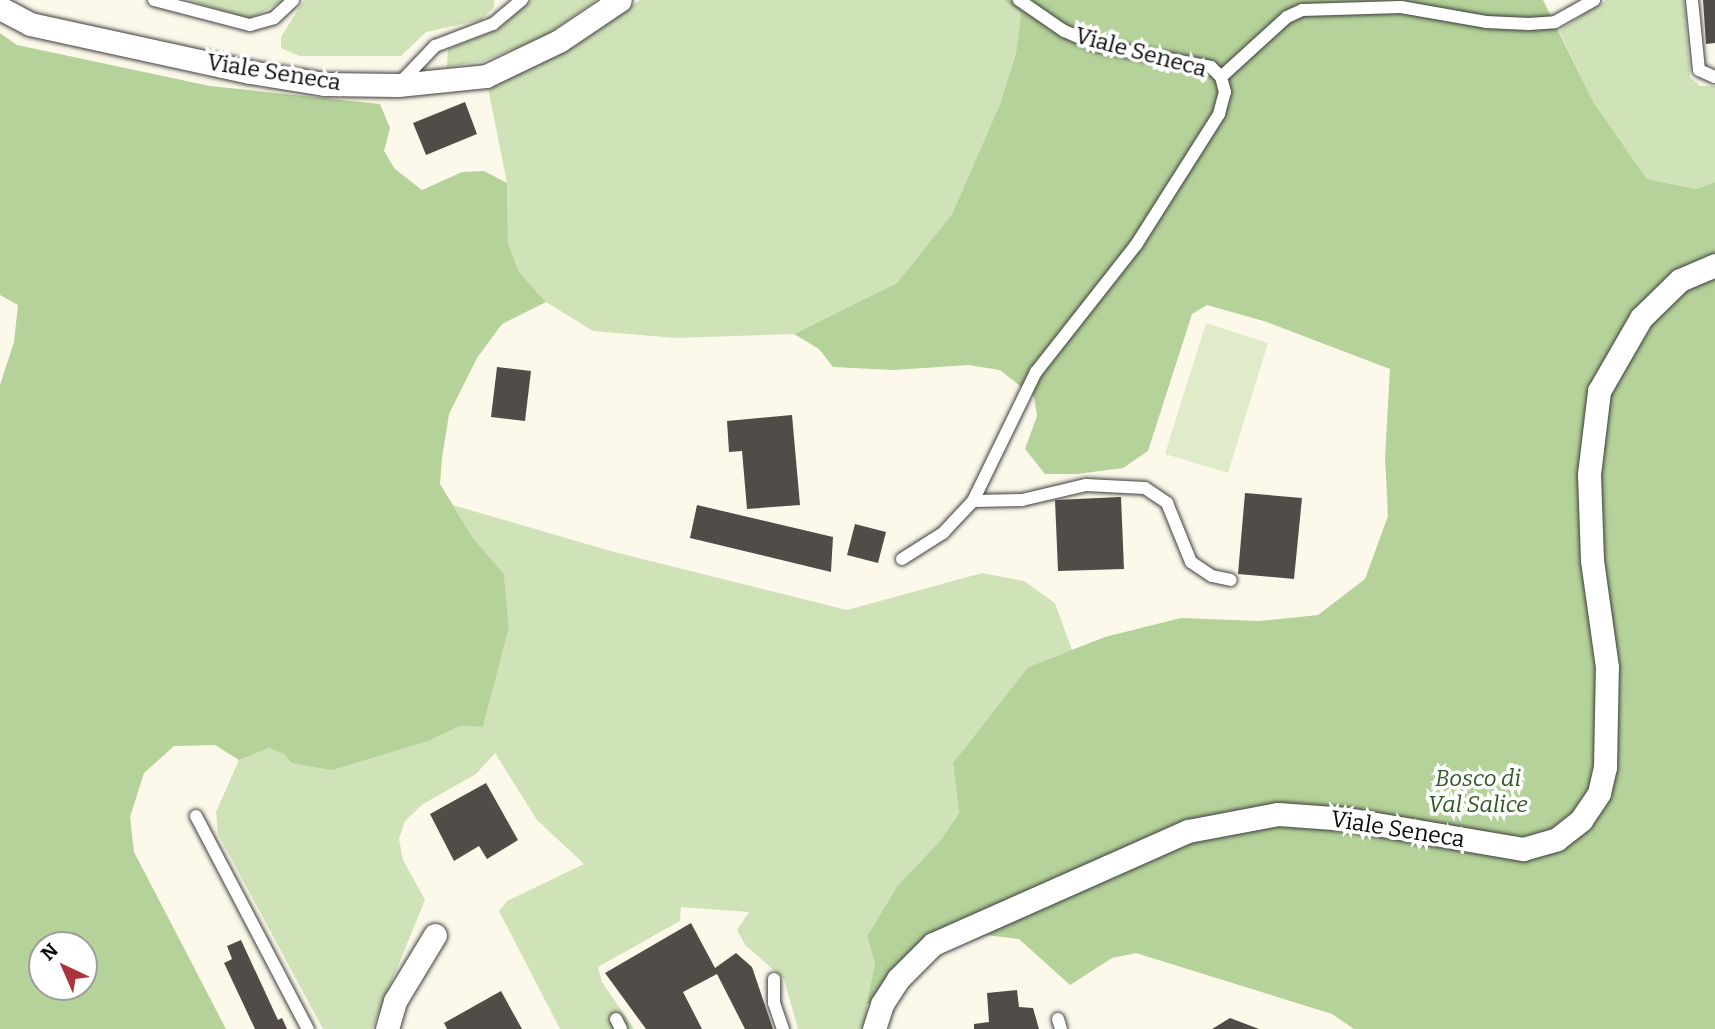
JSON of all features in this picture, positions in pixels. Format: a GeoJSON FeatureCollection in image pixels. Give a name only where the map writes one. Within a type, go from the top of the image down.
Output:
{"type":"FeatureCollection","features":[{"type":"Feature","properties":{"kind":"street","name":"Viale Seneca"},"geometry":{"type":"LineString","coordinates":[[0,8],[30,24],[250,72],[324,84],[398,85],[486,76],[559,41],[620,0]]}},
{"type":"Feature","properties":{"kind":"street","name":"Viale Seneca"},"geometry":{"type":"LineString","coordinates":[[874,1029],[882,1004],[898,979],[933,944],[1188,831],[1278,814],[1347,819],[1523,849],[1558,839],[1581,820],[1599,793],[1605,767],[1607,667],[1592,560],[1589,474],[1599,391],[1641,318],[1679,280],[1715,265]]}},
{"type":"Feature","properties":{"kind":"street"},"geometry":{"type":"LineString","coordinates":[[387,1029],[395,1001],[435,935]]}},
{"type":"Feature","properties":{"kind":"lane"},"geometry":{"type":"LineString","coordinates":[[154,0],[250,25],[274,18],[293,0]]}},
{"type":"Feature","properties":{"kind":"lane"},"geometry":{"type":"LineString","coordinates":[[398,85],[435,46],[493,24],[522,0]]}},
{"type":"Feature","properties":{"kind":"lane","name":"Viale Seneca"},"geometry":{"type":"LineString","coordinates":[[902,559],[943,533],[974,501],[1036,372],[1105,289],[1219,114],[1225,92],[1221,77],[1211,68],[1183,59],[1096,45],[1064,31],[1019,0]]}},
{"type":"Feature","properties":{"kind":"lane"},"geometry":{"type":"LineString","coordinates":[[1221,77],[1287,17],[1302,10],[1401,7],[1486,22],[1529,24],[1555,22],[1594,0]]}},
{"type":"Feature","properties":{"kind":"lane"},"geometry":{"type":"LineString","coordinates":[[1692,0],[1699,70],[1715,77]]}},
{"type":"Feature","properties":{"kind":"lane"},"geometry":{"type":"LineString","coordinates":[[974,501],[1022,500],[1086,485],[1145,488],[1167,503],[1191,562],[1212,576],[1231,580]]}},
{"type":"Feature","properties":{"kind":"lane"},"geometry":{"type":"LineString","coordinates":[[196,816],[308,1029]]}},
{"type":"Feature","properties":{"kind":"lane"},"geometry":{"type":"LineString","coordinates":[[775,979],[774,1003],[782,1029]]}},
{"type":"Feature","properties":{"kind":"green space"},"geometry":{"type":"Polygon","coordinates":[[[188,0],[285,0],[249,19],[188,0]]]}},
{"type":"Feature","properties":{"kind":"green space"},"geometry":{"type":"Polygon","coordinates":[[[304,0],[494,0],[494,7],[481,20],[426,32],[401,56],[299,56],[281,48],[281,37],[304,0]]]}},
{"type":"Feature","properties":{"kind":"green space"},"geometry":{"type":"Polygon","coordinates":[[[531,0],[596,0],[542,38],[483,61],[447,67],[448,49],[497,30],[531,0]]]}},
{"type":"Feature","properties":{"kind":"green space"},"geometry":{"type":"Polygon","coordinates":[[[640,0],[1004,0],[1021,13],[1016,53],[1000,104],[952,214],[897,283],[794,334],[677,338],[593,331],[546,302],[519,272],[508,243],[507,183],[488,88],[577,45],[640,0]]]}},
{"type":"Feature","properties":{"kind":"green space","name":"Bosco di Val Salice"},"geometry":{"type":"Polygon","coordinates":[[[1004,0],[1543,0],[1594,103],[1647,179],[1696,189],[1715,182],[1715,1029],[1354,1029],[1332,1014],[1136,953],[1112,958],[1070,985],[1019,939],[987,935],[942,952],[904,989],[891,1012],[867,1003],[875,964],[867,936],[898,885],[941,840],[959,812],[953,763],[1028,667],[1105,637],[1181,618],[1259,621],[1318,615],[1365,579],[1388,516],[1385,457],[1390,369],[1267,322],[1207,305],[1192,314],[1148,451],[1123,468],[1077,474],[1045,474],[1025,449],[1037,416],[1034,397],[1000,370],[968,365],[894,370],[833,367],[819,349],[794,334],[897,283],[952,214],[1000,104],[1016,53],[1021,13],[1004,0]]]}},
{"type":"Feature","properties":{"kind":"green space"},"geometry":{"type":"Polygon","coordinates":[[[1606,0],[1684,0],[1690,77],[1700,86],[1715,86],[1715,182],[1696,189],[1647,179],[1594,103],[1559,31],[1606,0]]]}},
{"type":"Feature","properties":{"kind":"green space"},"geometry":{"type":"Polygon","coordinates":[[[0,33],[17,45],[210,86],[380,104],[390,128],[384,151],[395,169],[422,190],[462,172],[484,171],[507,183],[508,243],[519,272],[546,302],[502,324],[477,358],[449,414],[442,458],[440,484],[473,538],[504,574],[509,628],[483,727],[460,726],[431,740],[332,770],[292,763],[284,754],[269,748],[239,760],[215,745],[174,746],[144,773],[130,817],[134,852],[226,1029],[0,1029],[0,385],[14,342],[18,305],[0,295],[0,33]]]}},
{"type":"Feature","properties":{"kind":"green space"},"geometry":{"type":"Polygon","coordinates":[[[1206,323],[1268,343],[1228,473],[1165,454],[1206,323]]]}},
{"type":"Feature","properties":{"kind":"green space"},"geometry":{"type":"Polygon","coordinates":[[[453,505],[614,552],[847,610],[982,573],[1024,581],[1055,603],[1072,650],[1028,667],[953,763],[959,811],[941,840],[898,885],[867,936],[875,964],[863,1029],[798,1029],[784,979],[745,945],[737,930],[749,912],[681,907],[680,921],[598,967],[602,982],[634,1029],[560,1029],[499,911],[507,901],[584,864],[537,820],[495,753],[476,774],[423,804],[405,821],[399,839],[403,860],[425,900],[372,1029],[323,1029],[218,834],[216,812],[239,760],[269,748],[284,754],[431,740],[460,726],[483,727],[509,628],[504,574],[473,538],[453,505]]]}},
{"type":"Feature","properties":{"kind":"building"},"geometry":{"type":"Polygon","coordinates":[[[1703,0],[1715,0],[1715,43],[1706,44],[1703,0]]]}},
{"type":"Feature","properties":{"kind":"building"},"geometry":{"type":"Polygon","coordinates":[[[465,102],[477,134],[426,155],[413,123],[465,102]]]}},
{"type":"Feature","properties":{"kind":"building"},"geometry":{"type":"Polygon","coordinates":[[[497,367],[531,371],[525,421],[491,417],[497,367]]]}},
{"type":"Feature","properties":{"kind":"building"},"geometry":{"type":"Polygon","coordinates":[[[792,415],[800,505],[747,509],[742,451],[729,452],[727,421],[792,415]]]}},
{"type":"Feature","properties":{"kind":"building"},"geometry":{"type":"Polygon","coordinates":[[[1245,493],[1302,498],[1294,579],[1238,574],[1245,493]]]}},
{"type":"Feature","properties":{"kind":"building"},"geometry":{"type":"Polygon","coordinates":[[[1121,497],[1124,569],[1058,571],[1055,500],[1121,497]]]}},
{"type":"Feature","properties":{"kind":"building"},"geometry":{"type":"Polygon","coordinates":[[[697,505],[833,537],[831,572],[690,538],[697,505]]]}},
{"type":"Feature","properties":{"kind":"building"},"geometry":{"type":"Polygon","coordinates":[[[855,524],[886,532],[878,563],[847,555],[855,524]]]}},
{"type":"Feature","properties":{"kind":"building"},"geometry":{"type":"Polygon","coordinates":[[[486,783],[518,840],[487,859],[479,846],[454,861],[430,814],[486,783]]]}},
{"type":"Feature","properties":{"kind":"building"},"geometry":{"type":"Polygon","coordinates":[[[691,923],[715,968],[736,953],[752,967],[773,1029],[745,1029],[717,974],[683,992],[702,1029],[646,1029],[605,973],[691,923]]]}},
{"type":"Feature","properties":{"kind":"building"},"geometry":{"type":"Polygon","coordinates":[[[241,940],[278,1020],[282,1018],[287,1029],[255,1029],[224,963],[232,959],[227,946],[241,940]]]}},
{"type":"Feature","properties":{"kind":"building"},"geometry":{"type":"Polygon","coordinates":[[[1017,990],[1019,1007],[1033,1008],[1039,1029],[974,1029],[974,1024],[989,1022],[987,993],[1017,990]]]}},
{"type":"Feature","properties":{"kind":"building"},"geometry":{"type":"Polygon","coordinates":[[[501,991],[522,1029],[447,1029],[444,1023],[501,991]]]}},
{"type":"Feature","properties":{"kind":"building"},"geometry":{"type":"Polygon","coordinates":[[[1230,1018],[1259,1029],[1212,1029],[1230,1018]]]}}]}
